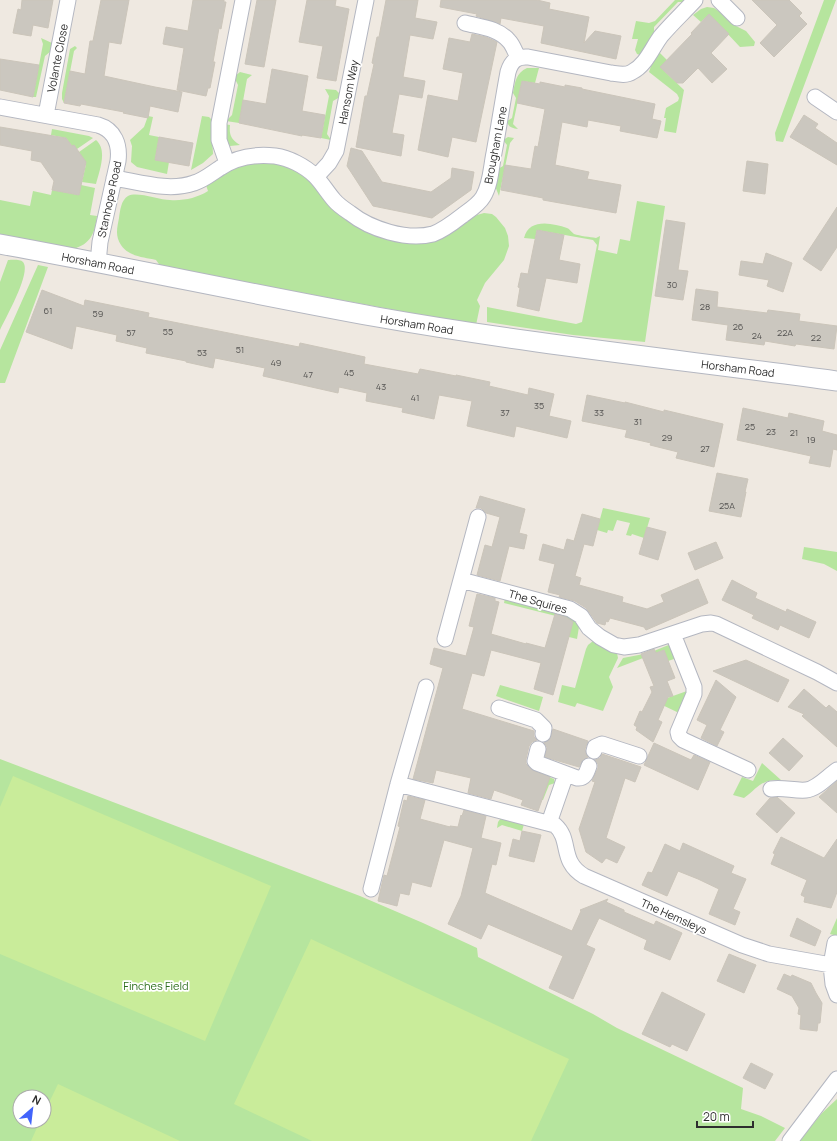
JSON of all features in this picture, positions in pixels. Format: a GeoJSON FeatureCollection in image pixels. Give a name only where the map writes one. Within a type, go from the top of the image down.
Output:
{"type":"FeatureCollection","features":[{"type":"Feature","properties":{"kind":"street","name":"Volante Close"},"geometry":{"type":"LineString","coordinates":[[46,115],[68,0]]}},
{"type":"Feature","properties":{"kind":"street"},"geometry":{"type":"LineString","coordinates":[[227,163],[219,140],[219,123],[243,0]]}},
{"type":"Feature","properties":{"kind":"street","name":"Hansom Way"},"geometry":{"type":"LineString","coordinates":[[316,177],[329,164],[336,151],[366,0]]}},
{"type":"Feature","properties":{"kind":"street"},"geometry":{"type":"LineString","coordinates":[[465,23],[491,29],[501,34],[509,41],[518,57],[528,57],[616,74],[631,73],[645,61],[653,46],[695,0]]}},
{"type":"Feature","properties":{"kind":"street"},"geometry":{"type":"LineString","coordinates":[[719,0],[737,18]]}},
{"type":"Feature","properties":{"kind":"street","name":"Brougham Lane"},"geometry":{"type":"LineString","coordinates":[[114,178],[164,186],[182,186],[199,182],[227,163],[251,156],[276,156],[298,164],[309,171],[316,177],[334,200],[352,215],[373,227],[417,236],[431,234],[445,228],[476,204],[483,197],[486,191],[490,177],[508,72],[512,63],[518,57]]}},
{"type":"Feature","properties":{"kind":"street"},"geometry":{"type":"LineString","coordinates":[[815,97],[837,112]]}},
{"type":"Feature","properties":{"kind":"street","name":"Stanhope Road"},"geometry":{"type":"LineString","coordinates":[[0,107],[98,125],[107,129],[115,138],[119,149],[118,161],[100,242],[98,263]]}},
{"type":"Feature","properties":{"kind":"street","name":"Horsham Road"},"geometry":{"type":"LineString","coordinates":[[0,244],[376,317],[604,352],[837,381]]}},
{"type":"Feature","properties":{"kind":"street"},"geometry":{"type":"LineString","coordinates":[[445,639],[478,517]]}},
{"type":"Feature","properties":{"kind":"street","name":"The Squires"},"geometry":{"type":"LineString","coordinates":[[461,580],[570,609],[581,616],[590,628],[600,637],[618,646],[634,647],[702,624],[716,624],[837,683]]}},
{"type":"Feature","properties":{"kind":"street"},"geometry":{"type":"LineString","coordinates":[[673,634],[694,687],[694,694],[679,729],[679,736],[683,740],[748,770]]}},
{"type":"Feature","properties":{"kind":"street"},"geometry":{"type":"LineString","coordinates":[[371,889],[398,784],[426,687]]}},
{"type":"Feature","properties":{"kind":"street"},"geometry":{"type":"LineString","coordinates":[[499,708],[536,720],[544,728],[543,734]]}},
{"type":"Feature","properties":{"kind":"street"},"geometry":{"type":"LineString","coordinates":[[594,751],[595,748],[602,744],[639,756]]}},
{"type":"Feature","properties":{"kind":"street"},"geometry":{"type":"LineString","coordinates":[[538,749],[534,761],[540,765],[566,775],[583,777],[589,766]]}},
{"type":"Feature","properties":{"kind":"street"},"geometry":{"type":"LineString","coordinates":[[771,789],[810,789],[837,770]]}},
{"type":"Feature","properties":{"kind":"street"},"geometry":{"type":"LineString","coordinates":[[398,784],[549,823],[566,775]]}},
{"type":"Feature","properties":{"kind":"street","name":"The Hemsleys"},"geometry":{"type":"LineString","coordinates":[[549,823],[558,828],[564,839],[571,864],[576,871],[584,876],[742,945],[769,954],[831,965]]}},
{"type":"Feature","properties":{"kind":"street"},"geometry":{"type":"LineString","coordinates":[[835,943],[831,965],[833,984],[837,996]]}},
{"type":"Feature","properties":{"kind":"street"},"geometry":{"type":"LineString","coordinates":[[790,1141],[837,1079]]}},
{"type":"Feature","properties":{"kind":"green space"},"geometry":{"type":"Polygon","coordinates":[[[675,0],[687,0],[684,2],[678,2],[654,27],[654,32],[640,55],[637,54],[635,50],[638,39],[632,39],[636,21],[649,23],[655,21],[675,0]]]}},
{"type":"Feature","properties":{"kind":"green space"},"geometry":{"type":"Polygon","coordinates":[[[824,0],[836,0],[783,142],[776,141],[775,133],[824,0]]]}},
{"type":"Feature","properties":{"kind":"green space"},"geometry":{"type":"Polygon","coordinates":[[[707,7],[714,8],[732,24],[746,31],[755,42],[754,46],[740,47],[709,14],[701,22],[693,15],[701,9],[707,7]]]}},
{"type":"Feature","properties":{"kind":"green space"},"geometry":{"type":"Polygon","coordinates":[[[41,38],[52,43],[51,51],[45,56],[36,97],[33,97],[43,44],[41,38]]]}},
{"type":"Feature","properties":{"kind":"green space"},"geometry":{"type":"Polygon","coordinates":[[[75,46],[77,48],[74,51],[64,103],[62,93],[70,49],[75,46]]]}},
{"type":"Feature","properties":{"kind":"green space"},"geometry":{"type":"Polygon","coordinates":[[[658,51],[667,60],[660,67],[684,90],[676,133],[664,131],[666,118],[664,118],[666,108],[678,101],[679,98],[677,94],[649,72],[658,51]]]}},
{"type":"Feature","properties":{"kind":"green space"},"geometry":{"type":"Polygon","coordinates":[[[527,68],[539,68],[535,83],[522,81],[513,124],[518,129],[508,125],[507,121],[512,118],[516,98],[513,93],[514,85],[520,72],[527,68]]]}},
{"type":"Feature","properties":{"kind":"green space"},"geometry":{"type":"Polygon","coordinates":[[[240,72],[252,75],[247,79],[239,123],[226,121],[232,115],[238,85],[234,77],[240,72]]]}},
{"type":"Feature","properties":{"kind":"green space"},"geometry":{"type":"Polygon","coordinates":[[[325,89],[336,90],[340,97],[333,101],[327,134],[331,140],[321,138],[329,96],[325,89]]]}},
{"type":"Feature","properties":{"kind":"green space"},"geometry":{"type":"Polygon","coordinates":[[[148,116],[153,117],[149,135],[159,137],[155,160],[169,162],[167,174],[137,167],[131,162],[132,146],[130,140],[144,127],[148,116]]]}},
{"type":"Feature","properties":{"kind":"green space"},"geometry":{"type":"Polygon","coordinates":[[[202,116],[209,117],[213,121],[213,154],[203,163],[191,170],[202,116]]]}},
{"type":"Feature","properties":{"kind":"green space"},"geometry":{"type":"Polygon","coordinates":[[[224,124],[230,125],[231,136],[234,141],[240,145],[230,146],[226,138],[224,124]]]}},
{"type":"Feature","properties":{"kind":"green space"},"geometry":{"type":"Polygon","coordinates":[[[52,129],[93,138],[77,149],[72,146],[66,138],[51,135],[52,129]]]}},
{"type":"Feature","properties":{"kind":"green space"},"geometry":{"type":"Polygon","coordinates":[[[508,137],[514,138],[510,143],[499,196],[495,186],[498,169],[503,166],[507,145],[503,140],[508,137]]]}},
{"type":"Feature","properties":{"kind":"green space"},"geometry":{"type":"Polygon","coordinates":[[[96,140],[100,144],[102,161],[96,184],[82,182],[86,164],[80,157],[79,152],[96,140]]]}},
{"type":"Feature","properties":{"kind":"green space"},"geometry":{"type":"Polygon","coordinates":[[[253,163],[277,164],[299,172],[309,181],[337,213],[365,231],[445,235],[477,215],[484,213],[492,214],[505,228],[509,246],[504,260],[485,283],[477,300],[480,306],[476,325],[161,267],[156,260],[128,252],[119,242],[117,232],[121,206],[128,196],[142,195],[165,200],[180,200],[199,196],[208,191],[206,185],[223,174],[240,166],[253,163]]]}},
{"type":"Feature","properties":{"kind":"green space"},"geometry":{"type":"Polygon","coordinates":[[[81,185],[95,188],[90,215],[97,216],[93,233],[84,244],[73,249],[0,237],[0,200],[30,206],[33,191],[51,195],[52,190],[79,195],[81,185]]]}},
{"type":"Feature","properties":{"kind":"green space"},"geometry":{"type":"Polygon","coordinates":[[[637,201],[665,206],[645,342],[573,335],[487,322],[487,307],[576,324],[582,322],[597,245],[593,240],[537,230],[535,239],[524,238],[531,227],[536,225],[548,224],[561,226],[568,228],[576,235],[596,238],[600,236],[598,250],[617,254],[620,239],[630,241],[637,201]]]}},
{"type":"Feature","properties":{"kind":"green space"},"geometry":{"type":"Polygon","coordinates":[[[8,260],[22,261],[25,267],[17,296],[0,330],[0,282],[8,260]]]}},
{"type":"Feature","properties":{"kind":"green space"},"geometry":{"type":"Polygon","coordinates":[[[38,265],[48,267],[5,383],[0,383],[0,350],[38,265]]]}},
{"type":"Feature","properties":{"kind":"green space"},"geometry":{"type":"Polygon","coordinates":[[[603,508],[650,518],[644,538],[632,534],[631,536],[626,535],[630,523],[617,520],[613,531],[608,530],[607,533],[597,530],[603,508]]]}},
{"type":"Feature","properties":{"kind":"green space"},"geometry":{"type":"Polygon","coordinates":[[[804,547],[837,552],[837,571],[824,564],[802,559],[804,547]]]}},
{"type":"Feature","properties":{"kind":"green space"},"geometry":{"type":"Polygon","coordinates":[[[505,598],[569,616],[577,623],[579,627],[577,639],[569,637],[560,617],[504,603],[505,598]]]}},
{"type":"Feature","properties":{"kind":"green space"},"geometry":{"type":"Polygon","coordinates":[[[593,641],[617,653],[618,658],[609,677],[613,687],[603,711],[577,703],[575,707],[558,702],[562,685],[575,688],[586,649],[593,641]]]}},
{"type":"Feature","properties":{"kind":"green space"},"geometry":{"type":"Polygon","coordinates":[[[671,644],[677,658],[668,661],[664,650],[617,668],[623,658],[649,653],[671,644]]]}},
{"type":"Feature","properties":{"kind":"green space"},"geometry":{"type":"Polygon","coordinates":[[[500,685],[543,697],[539,711],[496,696],[500,685]]]}},
{"type":"Feature","properties":{"kind":"green space"},"geometry":{"type":"Polygon","coordinates":[[[687,691],[679,713],[656,702],[687,691]]]}},
{"type":"Feature","properties":{"kind":"green space","name":"Finches Field"},"geometry":{"type":"Polygon","coordinates":[[[0,759],[360,896],[477,948],[478,957],[593,1014],[617,1028],[743,1088],[741,1109],[761,1116],[785,1128],[775,1141],[0,1141],[0,759]]]}},
{"type":"Feature","properties":{"kind":"green space"},"geometry":{"type":"Polygon","coordinates":[[[762,763],[781,780],[764,782],[744,798],[733,795],[742,777],[753,781],[762,763]]]}},
{"type":"Feature","properties":{"kind":"green space"},"geometry":{"type":"Polygon","coordinates":[[[523,767],[554,779],[555,783],[549,785],[543,800],[517,769],[523,767]]]}},
{"type":"Feature","properties":{"kind":"green space"},"geometry":{"type":"Polygon","coordinates":[[[13,776],[271,886],[205,1041],[0,954],[0,807],[13,776]]]}},
{"type":"Feature","properties":{"kind":"green space"},"geometry":{"type":"Polygon","coordinates":[[[501,818],[524,824],[522,831],[502,825],[497,828],[498,822],[501,818]]]}},
{"type":"Feature","properties":{"kind":"green space"},"geometry":{"type":"Polygon","coordinates":[[[837,918],[837,936],[830,934],[837,918]]]}},
{"type":"Feature","properties":{"kind":"green space"},"geometry":{"type":"Polygon","coordinates":[[[311,939],[569,1059],[531,1141],[312,1141],[234,1104],[311,939]]]}},
{"type":"Feature","properties":{"kind":"green space"},"geometry":{"type":"Polygon","coordinates":[[[58,1084],[180,1141],[31,1141],[36,1129],[52,1129],[52,1096],[58,1084]]]}},
{"type":"Feature","properties":{"kind":"green space"},"geometry":{"type":"Polygon","coordinates":[[[837,1099],[837,1141],[799,1141],[822,1113],[837,1099]]]}},
{"type":"Feature","properties":{"kind":"building"},"geometry":{"type":"Polygon","coordinates":[[[22,0],[53,0],[48,28],[33,25],[31,36],[13,33],[18,9],[21,10],[22,0]]]}},
{"type":"Feature","properties":{"kind":"building"},"geometry":{"type":"Polygon","coordinates":[[[101,0],[129,0],[121,44],[109,42],[104,76],[182,92],[178,112],[150,106],[148,118],[81,104],[80,106],[64,103],[70,71],[85,74],[90,41],[93,41],[101,0]]]}},
{"type":"Feature","properties":{"kind":"building"},"geometry":{"type":"Polygon","coordinates":[[[193,0],[224,0],[224,2],[226,2],[221,29],[219,28],[210,88],[208,88],[206,96],[177,90],[184,48],[163,44],[166,27],[188,31],[193,0]]]}},
{"type":"Feature","properties":{"kind":"building"},"geometry":{"type":"Polygon","coordinates":[[[257,0],[276,0],[264,67],[245,64],[257,0]]]}},
{"type":"Feature","properties":{"kind":"building"},"geometry":{"type":"Polygon","coordinates":[[[307,0],[336,0],[335,6],[349,9],[336,81],[317,78],[323,46],[299,42],[307,0]]]}},
{"type":"Feature","properties":{"kind":"building"},"geometry":{"type":"Polygon","coordinates":[[[386,0],[418,0],[415,18],[437,22],[433,39],[410,35],[403,77],[425,81],[422,98],[399,94],[392,133],[404,135],[401,156],[356,147],[365,96],[367,96],[374,64],[372,63],[377,37],[379,37],[386,0]]]}},
{"type":"Feature","properties":{"kind":"building"},"geometry":{"type":"Polygon","coordinates":[[[441,0],[537,0],[550,3],[549,9],[589,17],[584,43],[595,31],[621,36],[616,59],[541,43],[544,26],[501,18],[500,24],[476,16],[477,14],[440,7],[441,0]]]}},
{"type":"Feature","properties":{"kind":"building"},"geometry":{"type":"Polygon","coordinates":[[[752,0],[789,0],[802,13],[799,16],[807,24],[774,57],[760,43],[777,25],[752,0]]]}},
{"type":"Feature","properties":{"kind":"building"},"geometry":{"type":"Polygon","coordinates":[[[709,14],[729,34],[711,53],[727,69],[712,83],[698,68],[683,83],[677,83],[660,67],[709,14]]]}},
{"type":"Feature","properties":{"kind":"building"},"geometry":{"type":"Polygon","coordinates":[[[472,34],[486,37],[497,42],[476,142],[452,137],[448,157],[418,150],[428,95],[458,101],[463,73],[443,69],[449,38],[470,42],[472,34]]]}},
{"type":"Feature","properties":{"kind":"building"},"geometry":{"type":"Polygon","coordinates":[[[0,59],[39,65],[33,97],[0,90],[0,59]]]}},
{"type":"Feature","properties":{"kind":"building"},"geometry":{"type":"Polygon","coordinates":[[[272,69],[308,76],[302,111],[325,115],[321,138],[302,136],[239,123],[243,100],[266,104],[272,69]]]}},
{"type":"Feature","properties":{"kind":"building"},"geometry":{"type":"Polygon","coordinates":[[[522,81],[540,84],[540,82],[565,87],[565,85],[655,104],[652,119],[661,121],[657,138],[620,131],[621,126],[588,120],[587,127],[562,122],[555,165],[589,172],[587,179],[621,185],[616,213],[543,200],[543,198],[501,190],[505,165],[531,169],[535,146],[538,147],[545,109],[517,103],[522,81]]]}},
{"type":"Feature","properties":{"kind":"building"},"geometry":{"type":"Polygon","coordinates":[[[804,115],[818,124],[815,128],[837,143],[837,165],[790,137],[804,115]]]}},
{"type":"Feature","properties":{"kind":"building"},"geometry":{"type":"Polygon","coordinates":[[[0,127],[66,138],[72,146],[74,145],[86,162],[79,195],[52,190],[54,181],[41,162],[31,160],[32,151],[0,145],[0,127]]]}},
{"type":"Feature","properties":{"kind":"building"},"geometry":{"type":"Polygon","coordinates":[[[159,137],[193,143],[189,166],[155,160],[159,137]]]}},
{"type":"Feature","properties":{"kind":"building"},"geometry":{"type":"Polygon","coordinates":[[[351,148],[362,151],[382,182],[431,192],[451,178],[452,168],[474,172],[471,190],[432,218],[373,206],[347,166],[351,148]]]}},
{"type":"Feature","properties":{"kind":"building"},"geometry":{"type":"Polygon","coordinates":[[[747,161],[768,164],[765,194],[743,191],[747,161]]]}},
{"type":"Feature","properties":{"kind":"building"},"geometry":{"type":"Polygon","coordinates":[[[837,207],[837,247],[821,271],[803,259],[837,207]]]}},
{"type":"Feature","properties":{"kind":"building"},"geometry":{"type":"Polygon","coordinates":[[[666,220],[685,223],[678,270],[688,271],[683,300],[655,296],[666,220]]]}},
{"type":"Feature","properties":{"kind":"building"},"geometry":{"type":"Polygon","coordinates":[[[537,230],[564,235],[559,260],[580,264],[577,283],[546,278],[539,311],[517,306],[520,288],[518,287],[521,273],[528,274],[537,230]]]}},
{"type":"Feature","properties":{"kind":"building"},"geometry":{"type":"Polygon","coordinates":[[[766,253],[792,263],[783,292],[767,286],[769,280],[739,275],[741,261],[763,264],[766,253]]]}},
{"type":"Feature","properties":{"kind":"building"},"geometry":{"type":"Polygon","coordinates":[[[696,289],[718,292],[717,307],[767,313],[768,310],[800,314],[799,321],[837,326],[834,349],[796,344],[795,346],[765,341],[764,345],[726,340],[728,325],[692,320],[696,289]]]}},
{"type":"Feature","properties":{"kind":"building"},"geometry":{"type":"Polygon","coordinates":[[[42,290],[84,306],[85,300],[149,313],[148,317],[299,347],[300,343],[365,357],[364,364],[418,374],[420,369],[456,375],[490,382],[489,386],[528,395],[529,388],[554,394],[549,416],[571,421],[567,438],[516,426],[514,437],[467,426],[472,401],[439,395],[434,419],[402,412],[403,408],[366,401],[367,393],[339,387],[338,393],[263,376],[265,368],[215,358],[213,368],[146,353],[147,348],[116,341],[117,335],[76,326],[72,349],[26,332],[42,290]]]}},
{"type":"Feature","properties":{"kind":"building"},"geometry":{"type":"Polygon","coordinates":[[[587,395],[625,402],[664,412],[664,410],[723,424],[714,467],[676,458],[678,452],[650,445],[651,443],[625,437],[627,430],[582,421],[587,395]]]}},
{"type":"Feature","properties":{"kind":"building"},"geometry":{"type":"Polygon","coordinates":[[[743,408],[788,418],[789,413],[824,421],[822,431],[837,435],[837,450],[833,449],[830,467],[809,463],[811,456],[737,440],[743,408]]]}},
{"type":"Feature","properties":{"kind":"building"},"geometry":{"type":"Polygon","coordinates":[[[717,473],[748,479],[741,517],[709,511],[717,473]]]}},
{"type":"Feature","properties":{"kind":"building"},"geometry":{"type":"Polygon","coordinates":[[[480,496],[525,509],[519,533],[527,535],[524,549],[509,546],[500,581],[477,575],[485,545],[492,547],[500,517],[486,513],[481,508],[476,508],[480,496]]]}},
{"type":"Feature","properties":{"kind":"building"},"geometry":{"type":"Polygon","coordinates":[[[582,514],[600,519],[593,546],[584,544],[575,576],[581,578],[579,585],[623,597],[622,602],[647,609],[664,602],[661,595],[698,579],[708,603],[646,630],[644,627],[610,618],[608,622],[606,621],[605,625],[597,623],[586,608],[575,601],[559,597],[560,595],[548,592],[555,564],[539,560],[543,544],[564,550],[567,539],[574,541],[582,514]]]}},
{"type":"Feature","properties":{"kind":"building"},"geometry":{"type":"Polygon","coordinates":[[[647,527],[666,532],[658,560],[639,554],[647,527]]]}},
{"type":"Feature","properties":{"kind":"building"},"geometry":{"type":"Polygon","coordinates":[[[716,542],[723,558],[695,570],[688,553],[716,542]]]}},
{"type":"Feature","properties":{"kind":"building"},"geometry":{"type":"Polygon","coordinates":[[[732,580],[757,593],[755,598],[786,612],[787,609],[816,622],[809,638],[780,625],[778,630],[752,618],[754,615],[722,600],[732,580]]]}},
{"type":"Feature","properties":{"kind":"building"},"geometry":{"type":"Polygon","coordinates":[[[477,594],[495,598],[495,601],[499,602],[491,634],[545,648],[555,614],[566,617],[573,622],[553,695],[534,689],[541,663],[491,650],[484,676],[472,673],[462,709],[534,731],[534,737],[537,740],[532,742],[529,746],[526,764],[534,771],[550,777],[538,811],[521,805],[523,800],[494,790],[491,799],[468,793],[471,778],[436,770],[433,783],[413,779],[443,668],[430,664],[434,648],[466,656],[474,627],[469,626],[477,594]]]}},
{"type":"Feature","properties":{"kind":"building"},"geometry":{"type":"Polygon","coordinates":[[[654,649],[656,653],[664,650],[675,678],[667,681],[673,696],[668,697],[658,720],[662,722],[653,742],[636,730],[637,727],[634,725],[640,711],[642,712],[652,692],[650,687],[654,686],[641,654],[654,649]]]}},
{"type":"Feature","properties":{"kind":"building"},"geometry":{"type":"Polygon","coordinates":[[[746,660],[789,680],[778,702],[713,671],[746,660]]]}},
{"type":"Feature","properties":{"kind":"building"},"geometry":{"type":"Polygon","coordinates":[[[716,680],[736,697],[720,730],[724,732],[717,746],[701,738],[707,725],[697,720],[716,680]]]}},
{"type":"Feature","properties":{"kind":"building"},"geometry":{"type":"Polygon","coordinates":[[[804,689],[826,708],[829,705],[837,712],[837,747],[802,716],[804,714],[788,707],[804,689]]]}},
{"type":"Feature","properties":{"kind":"building"},"geometry":{"type":"Polygon","coordinates":[[[553,729],[588,741],[585,749],[588,757],[583,760],[579,767],[545,757],[547,747],[544,743],[550,739],[553,729]]]}},
{"type":"Feature","properties":{"kind":"building"},"geometry":{"type":"Polygon","coordinates":[[[783,738],[803,756],[789,771],[769,753],[783,738]]]}},
{"type":"Feature","properties":{"kind":"building"},"geometry":{"type":"Polygon","coordinates":[[[654,743],[691,760],[694,755],[710,762],[698,790],[644,765],[654,743]]]}},
{"type":"Feature","properties":{"kind":"building"},"geometry":{"type":"Polygon","coordinates":[[[602,754],[641,767],[635,782],[625,778],[606,838],[625,847],[617,863],[606,858],[602,863],[586,852],[579,829],[595,782],[592,781],[598,768],[598,764],[595,760],[600,758],[602,754]]]}},
{"type":"Feature","properties":{"kind":"building"},"geometry":{"type":"Polygon","coordinates":[[[837,781],[837,813],[819,797],[837,781]]]}},
{"type":"Feature","properties":{"kind":"building"},"geometry":{"type":"Polygon","coordinates":[[[408,796],[425,800],[420,819],[450,827],[458,827],[464,810],[486,816],[481,838],[501,843],[496,865],[492,864],[485,893],[572,931],[581,911],[580,910],[608,899],[606,902],[624,910],[624,912],[654,925],[656,921],[682,933],[670,960],[644,949],[647,940],[599,918],[586,945],[595,949],[573,999],[549,988],[563,956],[488,924],[481,939],[448,924],[461,896],[473,848],[444,840],[431,887],[412,882],[409,895],[400,893],[397,906],[378,901],[384,875],[387,876],[400,827],[398,826],[404,800],[407,801],[408,796]]]}},
{"type":"Feature","properties":{"kind":"building"},"geometry":{"type":"Polygon","coordinates":[[[777,797],[795,813],[777,833],[756,814],[770,798],[777,797]]]}},
{"type":"Feature","properties":{"kind":"building"},"geometry":{"type":"Polygon","coordinates":[[[522,831],[541,835],[534,862],[509,856],[513,839],[520,841],[522,831]]]}},
{"type":"Feature","properties":{"kind":"building"},"geometry":{"type":"Polygon","coordinates":[[[781,837],[824,858],[837,839],[837,892],[831,908],[804,902],[805,897],[801,895],[807,880],[771,864],[775,854],[773,853],[781,837]]]}},
{"type":"Feature","properties":{"kind":"building"},"geometry":{"type":"Polygon","coordinates":[[[683,843],[734,866],[731,873],[746,879],[733,909],[740,912],[735,925],[709,914],[719,889],[698,879],[678,871],[667,896],[642,885],[648,872],[652,873],[665,844],[680,851],[683,843]]]}},
{"type":"Feature","properties":{"kind":"building"},"geometry":{"type":"Polygon","coordinates":[[[797,918],[821,931],[815,946],[790,936],[797,918]]]}},
{"type":"Feature","properties":{"kind":"building"},"geometry":{"type":"Polygon","coordinates":[[[729,954],[756,965],[744,993],[717,981],[729,954]]]}},
{"type":"Feature","properties":{"kind":"building"},"geometry":{"type":"Polygon","coordinates":[[[784,974],[791,977],[792,975],[811,983],[822,1003],[820,1023],[818,1023],[817,1031],[800,1029],[801,1015],[798,1014],[799,1008],[792,996],[777,989],[784,974]]]}},
{"type":"Feature","properties":{"kind":"building"},"geometry":{"type":"Polygon","coordinates":[[[662,992],[705,1014],[687,1051],[672,1044],[670,1047],[642,1034],[662,992]]]}},
{"type":"Feature","properties":{"kind":"building"},"geometry":{"type":"Polygon","coordinates":[[[751,1063],[773,1074],[765,1089],[743,1078],[751,1063]]]}}]}
